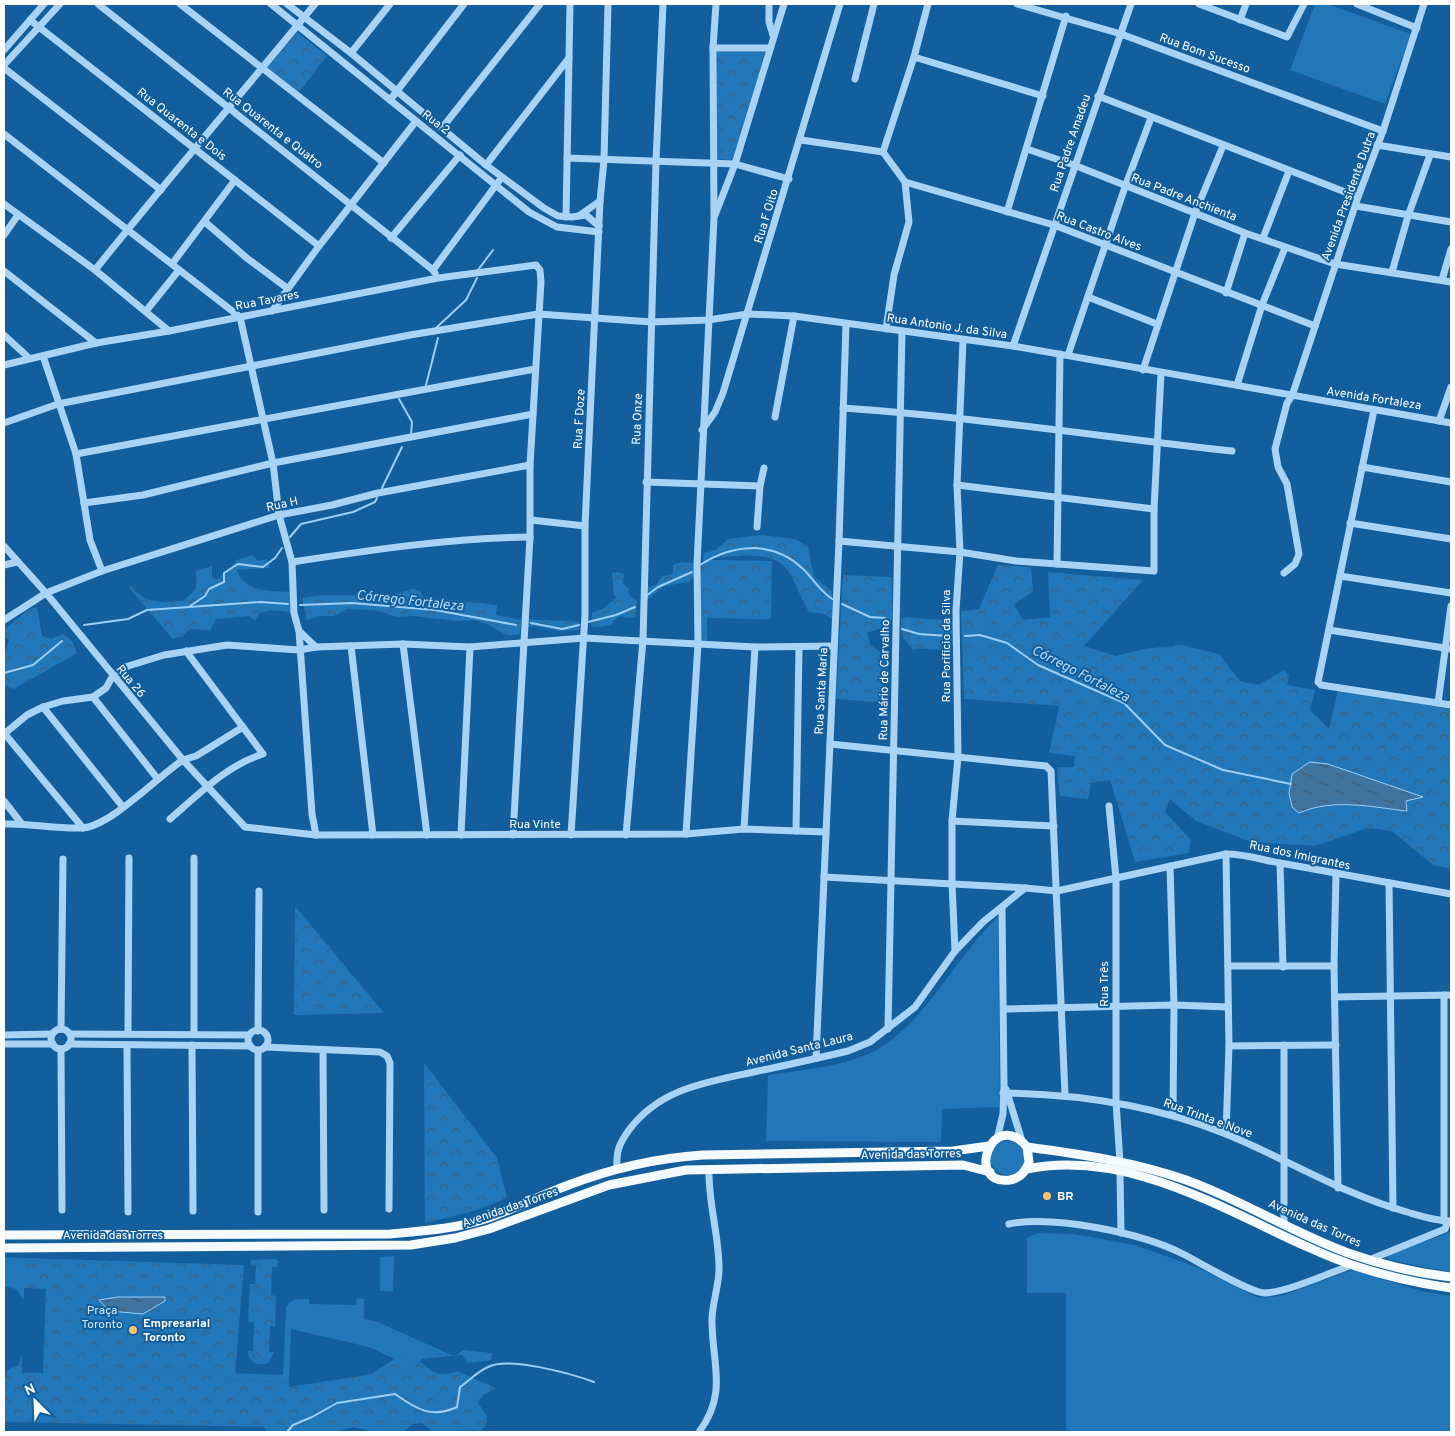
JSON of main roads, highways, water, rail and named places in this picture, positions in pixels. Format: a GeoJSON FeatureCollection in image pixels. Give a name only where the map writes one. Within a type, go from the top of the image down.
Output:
{"type":"FeatureCollection","features":[{"type":"Feature","properties":{"kind":"main road","name":"Avenida das Torres"},"geometry":{"type":"LineString","coordinates":[[4,1235],[390,1234],[442,1230],[488,1218],[565,1186],[617,1169],[665,1159],[704,1155],[953,1151],[989,1146],[997,1139],[1010,1136],[1024,1144],[1120,1162],[1186,1180],[1314,1239],[1369,1260],[1422,1274],[1451,1277]]}},
{"type":"Feature","properties":{"kind":"main road"},"geometry":{"type":"LineString","coordinates":[[1024,1144],[1029,1162],[1027,1169]]}},
{"type":"Feature","properties":{"kind":"main road"},"geometry":{"type":"LineString","coordinates":[[989,1146],[985,1159],[990,1172]]}},
{"type":"Feature","properties":{"kind":"main road","name":"Avenida das Torres"},"geometry":{"type":"LineString","coordinates":[[4,1248],[412,1245],[456,1238],[489,1229],[626,1181],[686,1170],[963,1165],[990,1172],[1000,1179],[1008,1180],[1015,1179],[1027,1169],[1061,1164],[1147,1179],[1199,1196],[1310,1248],[1352,1265],[1378,1274],[1420,1284],[1451,1288]]}},
{"type":"Feature","properties":{"kind":"main road"},"geometry":{"type":"LineString","coordinates":[[76,1248],[80,1241],[78,1235]]}},
{"type":"Feature","properties":{"kind":"water"},"geometry":{"type":"Polygon","coordinates":[[[1310,762],[1328,764],[1423,797],[1406,801],[1407,811],[1339,805],[1312,808],[1299,813],[1292,807],[1289,793],[1292,774],[1310,762]]]}},
{"type":"Feature","properties":{"kind":"water"},"geometry":{"type":"Polygon","coordinates":[[[118,1297],[165,1297],[165,1301],[143,1314],[109,1311],[99,1300],[118,1297]]]}},
{"type":"Feature","properties":{"kind":"waterway"},"geometry":{"type":"LineString","coordinates":[[478,270],[493,250]]}},
{"type":"Feature","properties":{"kind":"waterway","name":"Córrego Fortaleza"},"geometry":{"type":"LineString","coordinates":[[436,328],[466,300],[477,278]]}},
{"type":"Feature","properties":{"kind":"waterway","name":"Córrego Fortaleza"},"geometry":{"type":"LineString","coordinates":[[426,385],[438,338]]}},
{"type":"Feature","properties":{"kind":"waterway","name":"Córrego Fortaleza"},"geometry":{"type":"LineString","coordinates":[[399,399],[412,422],[411,435]]}},
{"type":"Feature","properties":{"kind":"waterway","name":"Córrego Fortaleza"},"geometry":{"type":"LineString","coordinates":[[382,488],[402,447]]}},
{"type":"Feature","properties":{"kind":"waterway","name":"Córrego Fortaleza"},"geometry":{"type":"LineString","coordinates":[[290,537],[301,524],[353,512],[375,502],[377,498]]}},
{"type":"Feature","properties":{"kind":"waterway","name":"Córrego Fortaleza"},"geometry":{"type":"LineString","coordinates":[[190,606],[205,596],[209,589],[224,582],[224,573],[238,564],[263,567],[275,558],[282,548]]}},
{"type":"Feature","properties":{"kind":"waterway","name":"Córrego Fortaleza"},"geometry":{"type":"LineString","coordinates":[[700,565],[712,558],[738,549],[765,549],[790,559],[802,568],[834,600]]}},
{"type":"Feature","properties":{"kind":"waterway","name":"Córrego Fortaleza"},"geometry":{"type":"LineString","coordinates":[[646,596],[658,587],[692,572]]}},
{"type":"Feature","properties":{"kind":"waterway","name":"Córrego Fortaleza"},"geometry":{"type":"LineString","coordinates":[[84,625],[128,619],[147,610],[261,602],[288,604]]}},
{"type":"Feature","properties":{"kind":"waterway","name":"Córrego Fortaleza"},"geometry":{"type":"LineString","coordinates":[[300,605],[352,603],[435,610],[516,625]]}},
{"type":"Feature","properties":{"kind":"waterway","name":"Córrego Fortaleza"},"geometry":{"type":"LineString","coordinates":[[842,604],[870,617],[885,618]]}},
{"type":"Feature","properties":{"kind":"waterway","name":"Córrego Fortaleza"},"geometry":{"type":"LineString","coordinates":[[588,622],[616,615],[635,607]]}},
{"type":"Feature","properties":{"kind":"waterway","name":"Córrego Fortaleza"},"geometry":{"type":"LineString","coordinates":[[531,623],[562,629],[579,625]]}},
{"type":"Feature","properties":{"kind":"waterway","name":"Córrego Fortaleza"},"geometry":{"type":"LineString","coordinates":[[902,629],[919,634],[948,636]]}},
{"type":"Feature","properties":{"kind":"waterway","name":"Córrego Fortaleza"},"geometry":{"type":"LineString","coordinates":[[965,636],[980,635],[1007,643],[1038,665],[1124,703],[1165,745],[1223,770],[1291,784]]}},
{"type":"Feature","properties":{"kind":"waterway","name":"Córrego Fortaleza"},"geometry":{"type":"LineString","coordinates":[[4,673],[33,665],[62,641]]}},
{"type":"Feature","properties":{"kind":"waterway"},"geometry":{"type":"LineString","coordinates":[[287,1432],[293,1425],[337,1403],[395,1394],[424,1411],[448,1411],[457,1407],[460,1387],[484,1369],[498,1364],[541,1367],[594,1382]]}},
{"type":"Feature","properties":{"kind":"place","name":"BR"},"geometry":{"type":"Point","coordinates":[1047,1196]}},
{"type":"Feature","properties":{"kind":"place","name":"Empresarial Toronto"},"geometry":{"type":"Point","coordinates":[133,1330]}},
{"type":"Feature","properties":{"kind":"park label","name":"Praça Toronto"},"geometry":{"type":"Point","coordinates":[102,1317]}}]}
